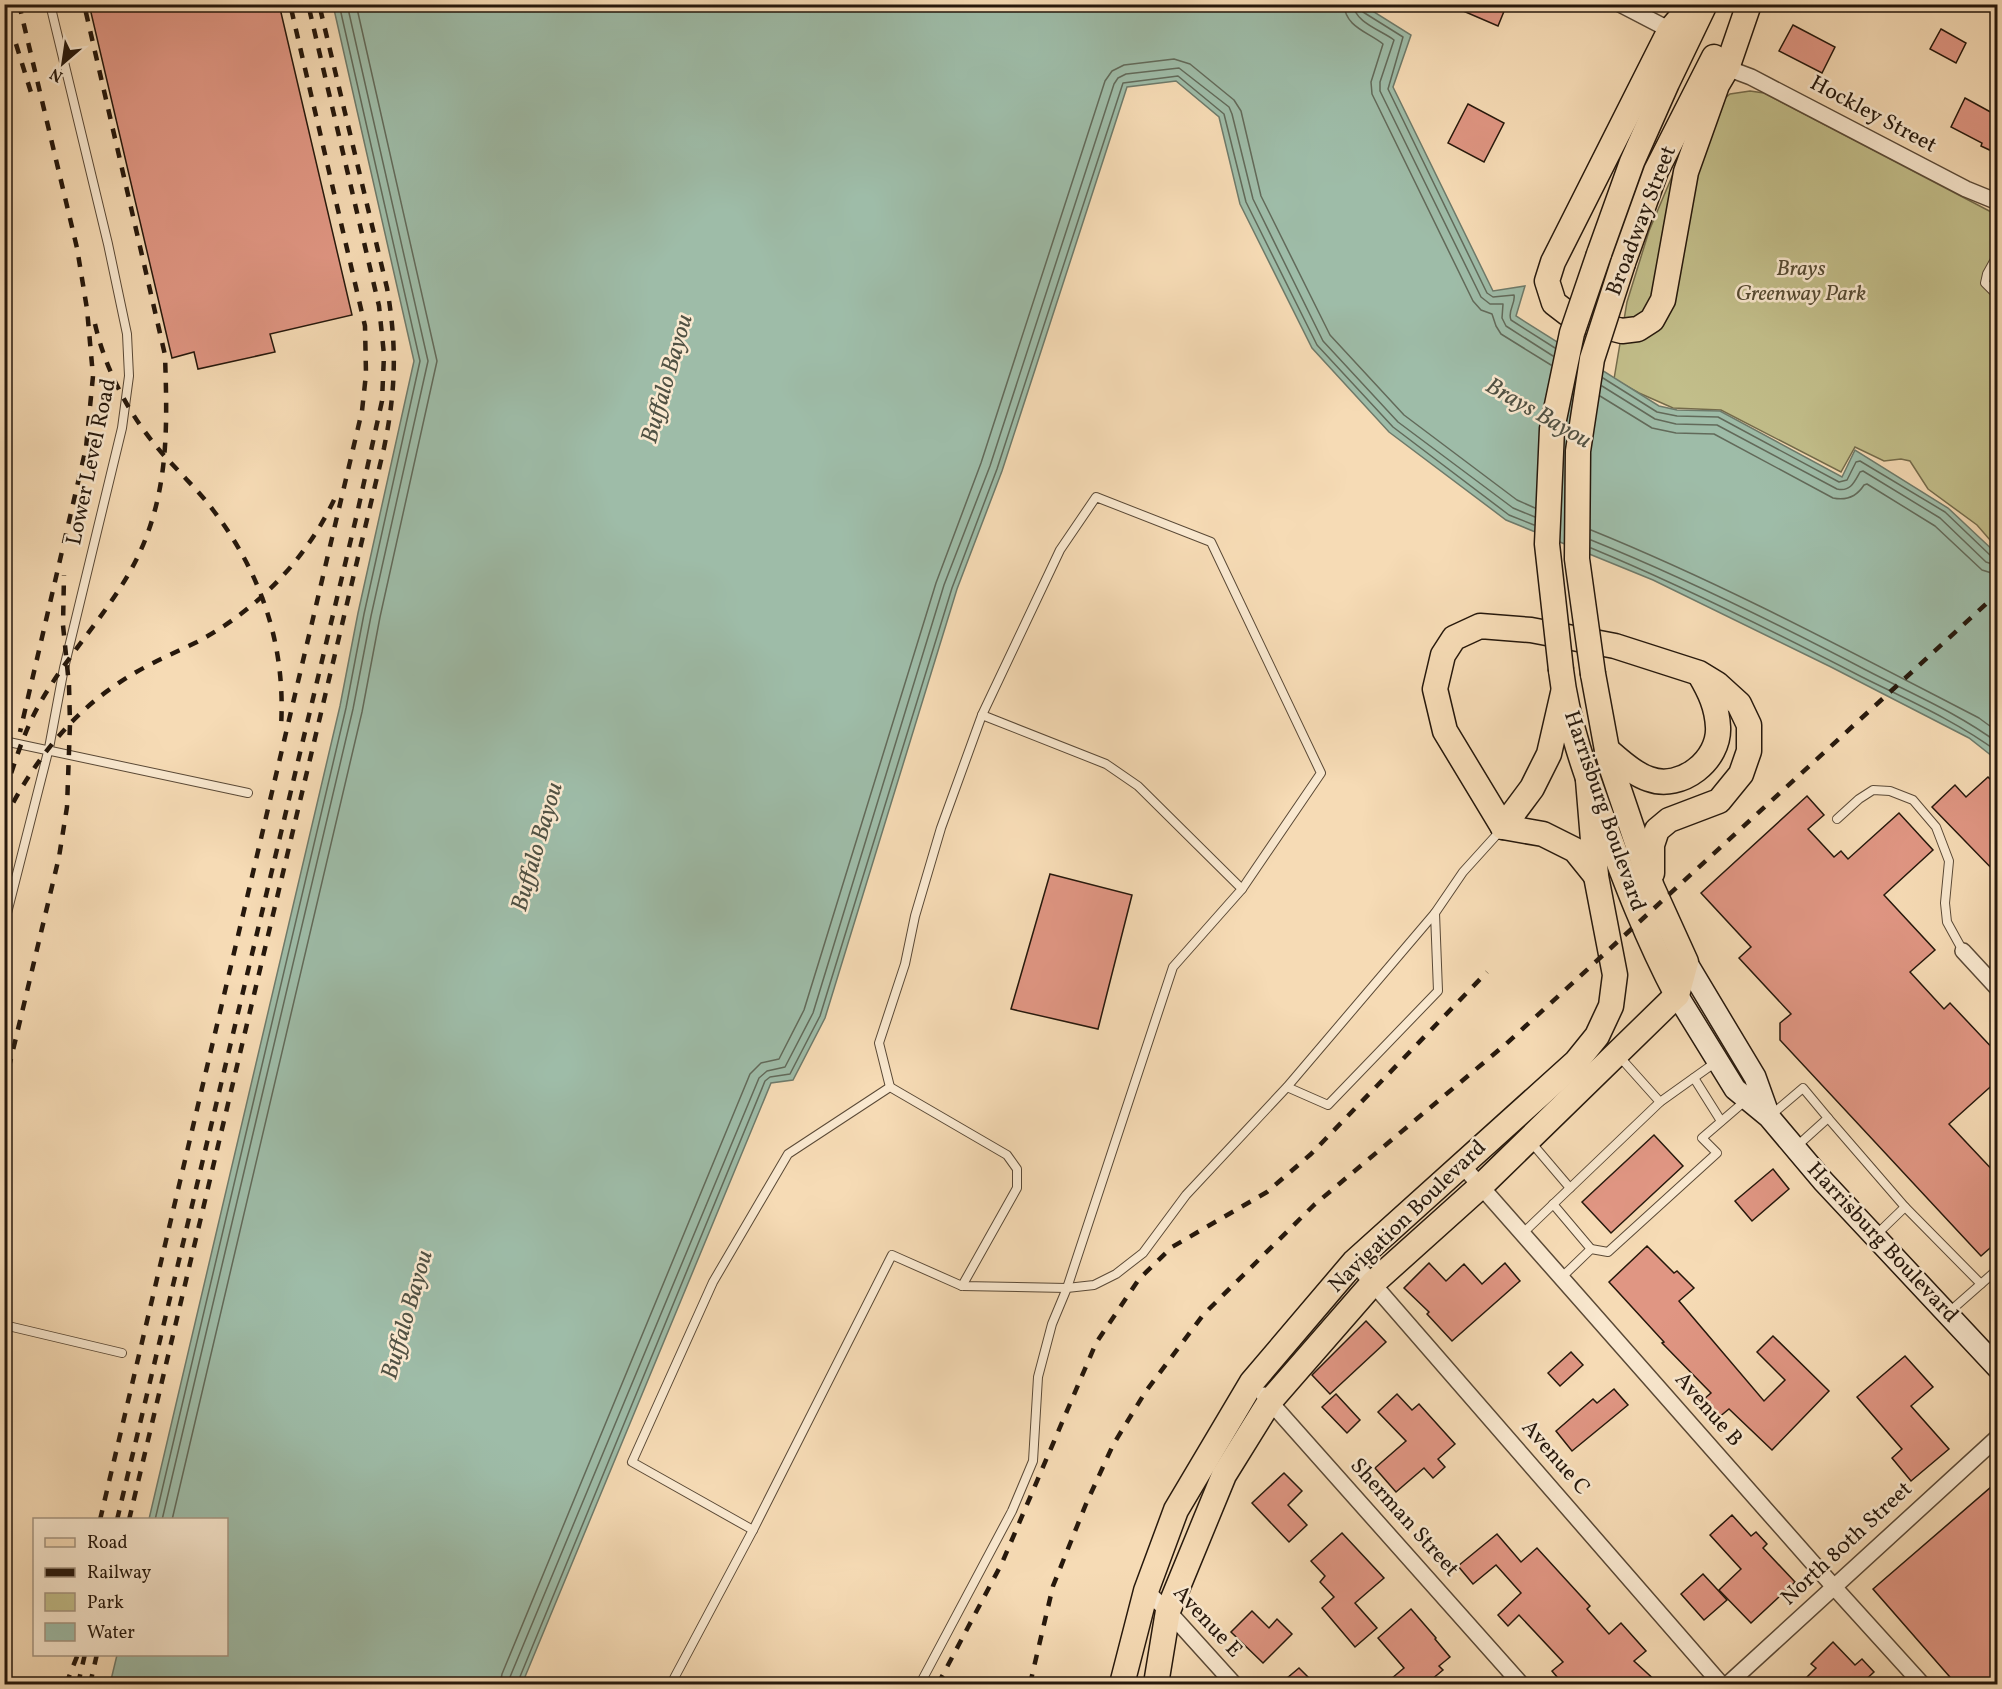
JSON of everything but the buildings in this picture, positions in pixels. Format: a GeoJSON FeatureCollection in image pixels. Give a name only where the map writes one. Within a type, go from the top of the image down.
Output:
{"type":"FeatureCollection","features":[{"type":"Feature","properties":{"kind":"main road"},"geometry":{"type":"LineString","coordinates":[[1696,4],[1689,8],[1670,30],[1553,262],[1547,281],[1554,303],[1567,313],[1594,324],[1622,331],[1638,329],[1653,320],[1663,300],[1686,172],[1717,85],[1727,68],[1749,4]]}},
{"type":"Feature","properties":{"kind":"main road","name":"Broadway Street"},"geometry":{"type":"LineString","coordinates":[[1552,429],[1572,333],[1632,162],[1705,4]]}},
{"type":"Feature","properties":{"kind":"main road","name":"Broadway Street"},"geometry":{"type":"LineString","coordinates":[[1578,451],[1593,359],[1623,263],[1656,171],[1743,4]]}},
{"type":"Feature","properties":{"kind":"main road","name":"Harrisburg Boulevard"},"geometry":{"type":"LineString","coordinates":[[1552,429],[1547,544],[1562,680],[1588,780],[1642,923],[1677,995],[1735,1089],[1769,1117],[1875,1237],[1998,1368]]}},
{"type":"Feature","properties":{"kind":"main road","name":"Harrisburg Boulevard"},"geometry":{"type":"LineString","coordinates":[[1578,451],[1577,559],[1593,674],[1607,750],[1652,887],[1686,962],[1755,1077],[1769,1117]]}},
{"type":"Feature","properties":{"kind":"main road"},"geometry":{"type":"LineString","coordinates":[[1596,876],[1575,850],[1543,834],[1503,827],[1446,731],[1435,689],[1443,655],[1454,638],[1480,626],[1531,630],[1614,646],[1699,673],[1718,684],[1739,704],[1749,725],[1749,751],[1741,774],[1719,801],[1669,820],[1657,830],[1652,845],[1652,887]]}},
{"type":"Feature","properties":{"kind":"main road"},"geometry":{"type":"LineString","coordinates":[[1607,750],[1633,771],[1649,780],[1670,783],[1690,774],[1713,753],[1719,729],[1713,698],[1699,673]]}},
{"type":"Feature","properties":{"kind":"main road"},"geometry":{"type":"LineString","coordinates":[[1503,827],[1532,788],[1549,754],[1562,680]]}},
{"type":"Feature","properties":{"kind":"main road","name":"Navigation Boulevard"},"geometry":{"type":"LineString","coordinates":[[1122,1684],[1146,1591],[1176,1510],[1252,1382],[1354,1262],[1576,1062],[1597,1036],[1611,1006],[1615,975],[1596,876],[1588,780]]}},
{"type":"Feature","properties":{"kind":"main road"},"geometry":{"type":"LineString","coordinates":[[1677,995],[1686,962]]}},
{"type":"Feature","properties":{"kind":"main road","name":"Navigation Boulevard"},"geometry":{"type":"LineString","coordinates":[[1156,1684],[1168,1611],[1224,1475],[1270,1401],[1373,1283],[1481,1186],[1677,995]]}},
{"type":"Feature","properties":{"kind":"street"},"geometry":{"type":"LineString","coordinates":[[1620,4],[1670,30]]}},
{"type":"Feature","properties":{"kind":"street","name":"Hockley Street"},"geometry":{"type":"LineString","coordinates":[[1727,68],[1751,77],[1966,189],[1998,202]]}},
{"type":"Feature","properties":{"kind":"street"},"geometry":{"type":"LineString","coordinates":[[1963,951],[1998,989]]}},
{"type":"Feature","properties":{"kind":"street","name":"Avenue B"},"geometry":{"type":"LineString","coordinates":[[1462,1165],[1922,1684]]}},
{"type":"Feature","properties":{"kind":"street","name":"Avenue C"},"geometry":{"type":"LineString","coordinates":[[1354,1262],[1721,1684]]}},
{"type":"Feature","properties":{"kind":"street","name":"Sherman Street"},"geometry":{"type":"LineString","coordinates":[[1252,1382],[1521,1684]]}},
{"type":"Feature","properties":{"kind":"street","name":"North 80th Street"},"geometry":{"type":"LineString","coordinates":[[1728,1684],[1998,1437]]}},
{"type":"Feature","properties":{"kind":"street","name":"Avenue E"},"geometry":{"type":"LineString","coordinates":[[1146,1591],[1168,1611],[1234,1684]]}},
{"type":"Feature","properties":{"kind":"lane","name":"Lower Level Road"},"geometry":{"type":"LineString","coordinates":[[4,925],[48,749],[64,668],[122,428],[129,376],[127,334],[113,267],[50,4]]}},
{"type":"Feature","properties":{"kind":"lane"},"geometry":{"type":"LineString","coordinates":[[1998,254],[1987,274],[1985,283],[1998,296]]}},
{"type":"Feature","properties":{"kind":"lane"},"geometry":{"type":"LineString","coordinates":[[920,1684],[1012,1511],[1033,1461],[1038,1377],[1053,1324],[1173,968],[1242,889],[1321,773],[1211,542],[1096,497],[1060,550],[982,715],[941,828],[915,916],[905,964],[879,1043],[890,1088],[1007,1155],[1017,1168],[1017,1188],[962,1286]]}},
{"type":"Feature","properties":{"kind":"lane"},"geometry":{"type":"LineString","coordinates":[[982,715],[1106,764],[1138,786],[1242,889]]}},
{"type":"Feature","properties":{"kind":"lane"},"geometry":{"type":"LineString","coordinates":[[4,741],[248,793]]}},
{"type":"Feature","properties":{"kind":"lane"},"geometry":{"type":"LineString","coordinates":[[1837,819],[1873,790],[1890,791],[1913,800],[1936,827],[1949,861],[1945,903],[1947,922],[1963,951]]}},
{"type":"Feature","properties":{"kind":"lane"},"geometry":{"type":"LineString","coordinates":[[671,1684],[753,1530],[892,1255],[962,1286],[1067,1288],[1094,1285],[1116,1274],[1143,1253],[1186,1195],[1287,1088],[1435,913],[1462,872],[1503,827]]}},
{"type":"Feature","properties":{"kind":"lane"},"geometry":{"type":"LineString","coordinates":[[1287,1088],[1328,1105],[1438,991],[1435,913]]}},
{"type":"Feature","properties":{"kind":"lane"},"geometry":{"type":"LineString","coordinates":[[1617,1054],[1660,1102]]}},
{"type":"Feature","properties":{"kind":"lane"},"geometry":{"type":"LineString","coordinates":[[1523,1233],[1660,1102],[1718,1061]]}},
{"type":"Feature","properties":{"kind":"lane"},"geometry":{"type":"LineString","coordinates":[[1694,1078],[1721,1121]]}},
{"type":"Feature","properties":{"kind":"lane"},"geometry":{"type":"LineString","coordinates":[[753,1530],[632,1462],[713,1282],[788,1154],[890,1088]]}},
{"type":"Feature","properties":{"kind":"lane"},"geometry":{"type":"LineString","coordinates":[[1769,1117],[1803,1088],[1905,1207],[1981,1284]]}},
{"type":"Feature","properties":{"kind":"lane"},"geometry":{"type":"LineString","coordinates":[[1553,1204],[1591,1249],[1608,1252],[1717,1153],[1702,1138],[1748,1099]]}},
{"type":"Feature","properties":{"kind":"lane"},"geometry":{"type":"LineString","coordinates":[[1795,1148],[1828,1118]]}},
{"type":"Feature","properties":{"kind":"lane"},"geometry":{"type":"LineString","coordinates":[[1529,1139],[1570,1188]]}},
{"type":"Feature","properties":{"kind":"lane"},"geometry":{"type":"LineString","coordinates":[[1875,1237],[1905,1207]]}},
{"type":"Feature","properties":{"kind":"lane"},"geometry":{"type":"LineString","coordinates":[[1561,1278],[1591,1249]]}},
{"type":"Feature","properties":{"kind":"lane"},"geometry":{"type":"LineString","coordinates":[[1947,1314],[1998,1269]]}},
{"type":"Feature","properties":{"kind":"lane"},"geometry":{"type":"LineString","coordinates":[[4,1325],[122,1353]]}},
{"type":"Feature","properties":{"kind":"green space","name":"Brays Greenway Park"},"geometry":{"type":"Polygon","coordinates":[[[1750,91],[1764,93],[1997,215],[1997,548],[1977,525],[1928,489],[1910,461],[1901,459],[1884,461],[1855,447],[1841,472],[1721,410],[1673,408],[1614,379],[1627,302],[1649,231],[1681,155],[1702,117],[1730,94],[1750,91]]]}},
{"type":"Feature","properties":{"kind":"water"},"geometry":{"type":"Polygon","coordinates":[[[333,5],[1363,5],[1411,35],[1393,87],[1493,291],[1525,286],[1516,316],[1659,406],[1677,410],[1720,411],[1842,477],[1855,450],[1948,508],[1997,554],[1997,760],[1969,738],[1831,667],[1653,580],[1506,520],[1389,432],[1312,348],[1240,204],[1219,117],[1176,81],[1127,87],[1002,471],[957,589],[825,1018],[793,1080],[771,1083],[522,1684],[110,1684],[117,1656],[228,1656],[228,1518],[149,1518],[340,706],[358,613],[414,361],[333,5]]]}},
{"type":"Feature","properties":{"kind":"railway"},"geometry":{"type":"LineString","coordinates":[[19,4],[77,248],[87,309],[93,376],[86,448],[20,732]]}},
{"type":"Feature","properties":{"kind":"railway"},"geometry":{"type":"LineString","coordinates":[[5,792],[16,758],[40,703],[67,661],[112,601],[137,558],[154,513],[163,468],[166,424],[165,355],[84,4]]}},
{"type":"Feature","properties":{"kind":"railway"},"geometry":{"type":"LineString","coordinates":[[100,1518],[362,411],[366,374],[365,326],[290,4]]}},
{"type":"Feature","properties":{"kind":"railway"},"geometry":{"type":"LineString","coordinates":[[117,1518],[382,401],[384,355],[379,306],[308,4]]}},
{"type":"Feature","properties":{"kind":"railway"},"geometry":{"type":"LineString","coordinates":[[129,1518],[384,448],[391,407],[394,349],[387,288],[319,4]]}},
{"type":"Feature","properties":{"kind":"railway"},"geometry":{"type":"LineString","coordinates":[[16,44],[33,99]]}},
{"type":"Feature","properties":{"kind":"railway"},"geometry":{"type":"LineString","coordinates":[[95,324],[111,373],[145,433],[213,510],[245,560],[267,612],[275,640],[282,697],[281,727]]}},
{"type":"Feature","properties":{"kind":"railway"},"geometry":{"type":"LineString","coordinates":[[4,820],[37,764],[79,714],[123,680],[220,629],[261,597],[297,559],[313,537],[338,491]]}},
{"type":"Feature","properties":{"kind":"railway"},"geometry":{"type":"LineString","coordinates":[[4,1088],[59,857],[67,807],[70,724],[63,625],[64,575]]}},
{"type":"Feature","properties":{"kind":"railway"},"geometry":{"type":"LineString","coordinates":[[1030,1684],[1053,1586],[1113,1445],[1146,1391],[1203,1315],[1314,1205],[1506,1044],[1998,593]]}},
{"type":"Feature","properties":{"kind":"railway"},"geometry":{"type":"LineString","coordinates":[[938,1684],[1002,1563],[1096,1343],[1139,1279],[1172,1247],[1267,1192],[1311,1154],[1487,972]]}},
{"type":"Feature","properties":{"kind":"railway"},"geometry":{"type":"LineString","coordinates":[[66,1684],[77,1656]]}},
{"type":"Feature","properties":{"kind":"railway"},"geometry":{"type":"LineString","coordinates":[[78,1684],[85,1656]]}},
{"type":"Feature","properties":{"kind":"railway"},"geometry":{"type":"LineString","coordinates":[[90,1684],[97,1656]]}},
{"type":"Feature","properties":{"kind":"water label","name":"Buffalo Bayou"},"geometry":{"type":"Point","coordinates":[668,379]}},
{"type":"Feature","properties":{"kind":"water label","name":"Brays Bayou"},"geometry":{"type":"Point","coordinates":[1538,414]}},
{"type":"Feature","properties":{"kind":"water label","name":"Buffalo Bayou"},"geometry":{"type":"Point","coordinates":[538,847]}},
{"type":"Feature","properties":{"kind":"water label","name":"Buffalo Bayou"},"geometry":{"type":"Point","coordinates":[408,1315]}}]}
